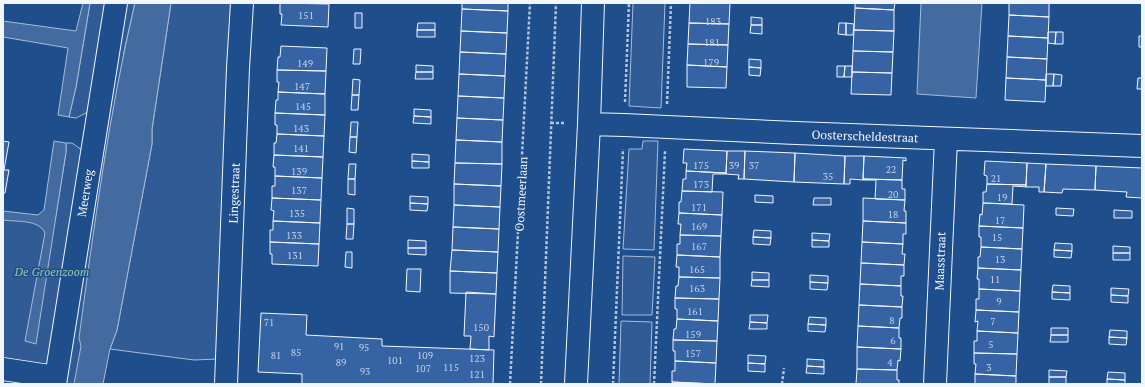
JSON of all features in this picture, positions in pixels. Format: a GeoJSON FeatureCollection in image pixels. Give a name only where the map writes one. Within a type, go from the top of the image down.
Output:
{"type":"FeatureCollection","features":[{"type":"Feature","properties":{"kind":"street","name":"Meerweg"},"geometry":{"type":"LineString","coordinates":[[55,380],[116,3]]}},
{"type":"Feature","properties":{"kind":"street","name":"Lingestraat"},"geometry":{"type":"LineString","coordinates":[[226,384],[242,3]]}},
{"type":"Feature","properties":{"kind":"street"},"geometry":{"type":"LineString","coordinates":[[576,384],[589,124],[593,3]]}},
{"type":"Feature","properties":{"kind":"street","name":"Oosterscheldestraat"},"geometry":{"type":"LineString","coordinates":[[589,124],[1142,146]]}},
{"type":"Feature","properties":{"kind":"street","name":"Maasstraat"},"geometry":{"type":"LineString","coordinates":[[935,384],[946,139]]}},
{"type":"Feature","properties":{"kind":"street"},"geometry":{"type":"LineString","coordinates":[[3,369],[55,380]]}},
{"type":"Feature","properties":{"kind":"path","name":"Oostmeerlaan"},"geometry":{"type":"LineString","coordinates":[[510,384],[530,3]]}},
{"type":"Feature","properties":{"kind":"path"},"geometry":{"type":"LineString","coordinates":[[541,384],[556,3]]}},
{"type":"Feature","properties":{"kind":"path"},"geometry":{"type":"LineString","coordinates":[[613,384],[629,3]]}},
{"type":"Feature","properties":{"kind":"path"},"geometry":{"type":"LineString","coordinates":[[654,384],[671,3]]}},
{"type":"Feature","properties":{"kind":"path"},"geometry":{"type":"LineString","coordinates":[[782,384],[784,368]]}},
{"type":"Feature","properties":{"kind":"green space"},"geometry":{"type":"Polygon","coordinates":[[[90,3],[107,3],[90,111],[76,118],[69,117],[76,87],[90,3]]]}},
{"type":"Feature","properties":{"kind":"green space","name":"De Groenzoom"},"geometry":{"type":"Polygon","coordinates":[[[125,3],[135,3],[125,47],[105,157],[95,226],[81,384],[3,384],[3,214],[55,221],[66,152],[66,143],[72,143],[85,152],[125,3]]]}},
{"type":"Feature","properties":{"kind":"green space"},"geometry":{"type":"Polygon","coordinates":[[[171,3],[232,3],[218,359],[194,360],[110,349],[117,330],[152,144],[152,129],[171,3]]]}},
{"type":"Feature","properties":{"kind":"green space"},"geometry":{"type":"Polygon","coordinates":[[[633,3],[665,3],[661,108],[629,106],[633,3]]]}},
{"type":"Feature","properties":{"kind":"green space"},"geometry":{"type":"Polygon","coordinates":[[[643,141],[658,141],[654,250],[623,249],[629,149],[642,149],[643,141]]]}},
{"type":"Feature","properties":{"kind":"green space"},"geometry":{"type":"Polygon","coordinates":[[[623,256],[655,257],[652,315],[622,315],[623,256]]]}},
{"type":"Feature","properties":{"kind":"green space"},"geometry":{"type":"Polygon","coordinates":[[[621,321],[652,322],[650,384],[619,384],[621,321]]]}},
{"type":"Feature","properties":{"kind":"shaded area"},"geometry":{"type":"Polygon","coordinates":[[[83,3],[90,3],[76,87],[69,117],[58,115],[68,48],[3,37],[3,21],[76,31],[83,3]]]}},
{"type":"Feature","properties":{"kind":"shaded area"},"geometry":{"type":"Polygon","coordinates":[[[135,3],[171,3],[152,129],[152,144],[117,330],[110,349],[103,384],[74,384],[81,346],[79,338],[103,170],[117,86],[135,3]]]}},
{"type":"Feature","properties":{"kind":"shaded area"},"geometry":{"type":"Polygon","coordinates":[[[921,3],[982,3],[976,98],[917,94],[921,3]]]}},
{"type":"Feature","properties":{"kind":"shaded area"},"geometry":{"type":"Polygon","coordinates":[[[54,141],[66,143],[66,152],[36,344],[25,341],[45,233],[38,225],[33,223],[3,220],[3,211],[38,215],[44,210],[54,141]]]}},
{"type":"Feature","properties":{"kind":"building"},"geometry":{"type":"Polygon","coordinates":[[[280,3],[329,4],[328,27],[281,25],[282,14],[280,14],[280,3]]]}},
{"type":"Feature","properties":{"kind":"building"},"geometry":{"type":"Polygon","coordinates":[[[462,3],[508,3],[508,11],[462,9],[462,3]]]}},
{"type":"Feature","properties":{"kind":"building"},"geometry":{"type":"Polygon","coordinates":[[[690,3],[730,3],[729,24],[689,23],[690,3]]]}},
{"type":"Feature","properties":{"kind":"building"},"geometry":{"type":"Polygon","coordinates":[[[855,3],[895,3],[894,10],[855,8],[855,3]]]}},
{"type":"Feature","properties":{"kind":"building"},"geometry":{"type":"Polygon","coordinates":[[[1009,3],[1049,3],[1049,17],[1009,15],[1009,3]]]}},
{"type":"Feature","properties":{"kind":"building"},"geometry":{"type":"Polygon","coordinates":[[[855,8],[894,10],[894,31],[854,30],[855,8]]]}},
{"type":"Feature","properties":{"kind":"building"},"geometry":{"type":"Polygon","coordinates":[[[462,9],[508,11],[507,33],[461,31],[462,9]]]}},
{"type":"Feature","properties":{"kind":"building"},"geometry":{"type":"Polygon","coordinates":[[[355,13],[362,13],[362,28],[355,28],[355,13]]]}},
{"type":"Feature","properties":{"kind":"building"},"geometry":{"type":"Polygon","coordinates":[[[1009,15],[1049,17],[1048,38],[1008,36],[1009,15]]]}},
{"type":"Feature","properties":{"kind":"building"},"geometry":{"type":"Polygon","coordinates":[[[751,17],[762,18],[762,25],[751,25],[751,17]]]}},
{"type":"Feature","properties":{"kind":"building"},"geometry":{"type":"Polygon","coordinates":[[[418,23],[435,23],[435,30],[417,30],[418,23]]]}},
{"type":"Feature","properties":{"kind":"building"},"geometry":{"type":"Polygon","coordinates":[[[689,23],[729,24],[728,45],[688,44],[689,23]]]}},
{"type":"Feature","properties":{"kind":"building"},"geometry":{"type":"Polygon","coordinates":[[[839,23],[846,23],[846,35],[838,34],[839,23]]]}},
{"type":"Feature","properties":{"kind":"building"},"geometry":{"type":"Polygon","coordinates":[[[846,23],[854,24],[853,35],[846,35],[846,23]]]}},
{"type":"Feature","properties":{"kind":"building"},"geometry":{"type":"Polygon","coordinates":[[[751,25],[762,25],[762,34],[750,33],[751,25]]]}},
{"type":"Feature","properties":{"kind":"building"},"geometry":{"type":"Polygon","coordinates":[[[417,30],[435,30],[435,37],[417,37],[417,30]]]}},
{"type":"Feature","properties":{"kind":"building"},"geometry":{"type":"Polygon","coordinates":[[[854,30],[894,31],[893,52],[853,51],[854,30]]]}},
{"type":"Feature","properties":{"kind":"building"},"geometry":{"type":"Polygon","coordinates":[[[461,31],[507,33],[506,54],[460,52],[461,31]]]}},
{"type":"Feature","properties":{"kind":"building"},"geometry":{"type":"Polygon","coordinates":[[[1048,32],[1056,32],[1055,44],[1048,43],[1048,32]]]}},
{"type":"Feature","properties":{"kind":"building"},"geometry":{"type":"Polygon","coordinates":[[[1056,32],[1063,32],[1063,44],[1055,44],[1056,32]]]}},
{"type":"Feature","properties":{"kind":"building"},"geometry":{"type":"Polygon","coordinates":[[[1008,36],[1048,38],[1047,59],[1007,57],[1008,36]]]}},
{"type":"Feature","properties":{"kind":"building"},"geometry":{"type":"Polygon","coordinates":[[[1139,36],[1142,36],[1142,47],[1139,47],[1139,36]]]}},
{"type":"Feature","properties":{"kind":"building"},"geometry":{"type":"Polygon","coordinates":[[[688,44],[728,45],[727,67],[687,65],[688,44]]]}},
{"type":"Feature","properties":{"kind":"building"},"geometry":{"type":"Polygon","coordinates":[[[281,46],[327,48],[326,71],[277,70],[281,46]]]}},
{"type":"Feature","properties":{"kind":"building"},"geometry":{"type":"Polygon","coordinates":[[[354,49],[361,49],[360,64],[353,64],[354,49]]]}},
{"type":"Feature","properties":{"kind":"building"},"geometry":{"type":"Polygon","coordinates":[[[853,51],[893,52],[892,73],[852,72],[853,51]]]}},
{"type":"Feature","properties":{"kind":"building"},"geometry":{"type":"Polygon","coordinates":[[[460,52],[506,54],[505,76],[459,74],[460,52]]]}},
{"type":"Feature","properties":{"kind":"building"},"geometry":{"type":"Polygon","coordinates":[[[1007,57],[1047,59],[1046,80],[1006,78],[1007,57]]]}},
{"type":"Feature","properties":{"kind":"building"},"geometry":{"type":"Polygon","coordinates":[[[749,59],[761,60],[761,68],[749,67],[749,59]]]}},
{"type":"Feature","properties":{"kind":"building"},"geometry":{"type":"Polygon","coordinates":[[[416,65],[433,66],[433,72],[416,72],[416,65]]]}},
{"type":"Feature","properties":{"kind":"building"},"geometry":{"type":"Polygon","coordinates":[[[687,65],[727,67],[726,88],[687,87],[687,65]]]}},
{"type":"Feature","properties":{"kind":"building"},"geometry":{"type":"Polygon","coordinates":[[[837,66],[845,66],[844,77],[837,77],[837,66]]]}},
{"type":"Feature","properties":{"kind":"building"},"geometry":{"type":"Polygon","coordinates":[[[845,66],[852,66],[852,77],[844,77],[845,66]]]}},
{"type":"Feature","properties":{"kind":"building"},"geometry":{"type":"Polygon","coordinates":[[[749,67],[761,68],[760,76],[749,75],[749,67]]]}},
{"type":"Feature","properties":{"kind":"building"},"geometry":{"type":"Polygon","coordinates":[[[277,70],[326,71],[325,94],[278,92],[279,82],[277,82],[277,70]]]}},
{"type":"Feature","properties":{"kind":"building"},"geometry":{"type":"Polygon","coordinates":[[[416,72],[433,72],[433,79],[415,79],[416,72]]]}},
{"type":"Feature","properties":{"kind":"building"},"geometry":{"type":"Polygon","coordinates":[[[852,72],[892,73],[891,95],[851,94],[852,72]]]}},
{"type":"Feature","properties":{"kind":"building"},"geometry":{"type":"Polygon","coordinates":[[[459,74],[505,76],[504,98],[458,96],[459,74]]]}},
{"type":"Feature","properties":{"kind":"building"},"geometry":{"type":"Polygon","coordinates":[[[1046,74],[1054,74],[1053,86],[1046,86],[1046,74]]]}},
{"type":"Feature","properties":{"kind":"building"},"geometry":{"type":"Polygon","coordinates":[[[1054,74],[1062,75],[1061,86],[1053,86],[1054,74]]]}},
{"type":"Feature","properties":{"kind":"building"},"geometry":{"type":"Polygon","coordinates":[[[1006,78],[1046,80],[1045,102],[1005,100],[1006,78]]]}},
{"type":"Feature","properties":{"kind":"building"},"geometry":{"type":"Polygon","coordinates":[[[1138,78],[1142,78],[1142,89],[1137,89],[1138,78]]]}},
{"type":"Feature","properties":{"kind":"building"},"geometry":{"type":"Polygon","coordinates":[[[353,79],[360,80],[359,95],[352,95],[353,79]]]}},
{"type":"Feature","properties":{"kind":"building"},"geometry":{"type":"Polygon","coordinates":[[[278,92],[325,94],[325,115],[275,113],[278,92]]]}},
{"type":"Feature","properties":{"kind":"building"},"geometry":{"type":"Polygon","coordinates":[[[352,95],[359,95],[358,110],[351,110],[352,95]]]}},
{"type":"Feature","properties":{"kind":"building"},"geometry":{"type":"Polygon","coordinates":[[[458,96],[504,98],[503,120],[457,118],[458,96]]]}},
{"type":"Feature","properties":{"kind":"building"},"geometry":{"type":"Polygon","coordinates":[[[414,109],[431,110],[431,117],[414,116],[414,109]]]}},
{"type":"Feature","properties":{"kind":"building"},"geometry":{"type":"Polygon","coordinates":[[[275,113],[325,115],[324,136],[277,134],[275,113]]]}},
{"type":"Feature","properties":{"kind":"building"},"geometry":{"type":"Polygon","coordinates":[[[414,116],[431,117],[431,124],[413,123],[414,116]]]}},
{"type":"Feature","properties":{"kind":"building"},"geometry":{"type":"Polygon","coordinates":[[[457,118],[503,120],[502,142],[456,140],[457,118]]]}},
{"type":"Feature","properties":{"kind":"building"},"geometry":{"type":"Polygon","coordinates":[[[351,122],[358,122],[357,137],[350,137],[351,122]]]}},
{"type":"Feature","properties":{"kind":"building"},"geometry":{"type":"Polygon","coordinates":[[[277,134],[324,136],[323,157],[274,155],[274,143],[276,143],[277,134]]]}},
{"type":"Feature","properties":{"kind":"building"},"geometry":{"type":"Polygon","coordinates":[[[350,137],[357,137],[356,153],[349,152],[350,137]]]}},
{"type":"Feature","properties":{"kind":"building"},"geometry":{"type":"Polygon","coordinates":[[[456,140],[502,142],[502,164],[455,163],[456,140]]]}},
{"type":"Feature","properties":{"kind":"building"},"geometry":{"type":"Polygon","coordinates":[[[3,141],[9,142],[4,170],[9,170],[5,193],[3,193],[3,141]]]}},
{"type":"Feature","properties":{"kind":"building"},"geometry":{"type":"Polygon","coordinates":[[[684,149],[727,151],[726,173],[686,171],[687,163],[683,163],[684,149]]]}},
{"type":"Feature","properties":{"kind":"building"},"geometry":{"type":"Polygon","coordinates":[[[727,151],[745,151],[744,179],[738,179],[739,175],[726,174],[727,151]]]}},
{"type":"Feature","properties":{"kind":"building"},"geometry":{"type":"Polygon","coordinates":[[[745,151],[795,153],[794,182],[744,179],[745,151]]]}},
{"type":"Feature","properties":{"kind":"building"},"geometry":{"type":"Polygon","coordinates":[[[795,153],[845,156],[844,184],[794,182],[795,153]]]}},
{"type":"Feature","properties":{"kind":"building"},"geometry":{"type":"Polygon","coordinates":[[[412,154],[429,155],[429,162],[412,161],[412,154]]]}},
{"type":"Feature","properties":{"kind":"building"},"geometry":{"type":"Polygon","coordinates":[[[274,155],[323,157],[322,178],[275,176],[275,167],[273,167],[274,155]]]}},
{"type":"Feature","properties":{"kind":"building"},"geometry":{"type":"Polygon","coordinates":[[[845,156],[864,156],[863,180],[850,179],[850,184],[844,184],[845,156]]]}},
{"type":"Feature","properties":{"kind":"building"},"geometry":{"type":"Polygon","coordinates":[[[864,156],[906,158],[906,161],[903,160],[902,180],[863,179],[864,156]]]}},
{"type":"Feature","properties":{"kind":"building"},"geometry":{"type":"Polygon","coordinates":[[[412,161],[429,162],[429,168],[412,168],[412,161]]]}},
{"type":"Feature","properties":{"kind":"building"},"geometry":{"type":"Polygon","coordinates":[[[985,161],[1027,163],[1026,185],[987,184],[987,176],[984,175],[985,161]]]}},
{"type":"Feature","properties":{"kind":"building"},"geometry":{"type":"Polygon","coordinates":[[[455,163],[502,164],[501,186],[454,184],[455,163]]]}},
{"type":"Feature","properties":{"kind":"building"},"geometry":{"type":"Polygon","coordinates":[[[1027,163],[1046,164],[1044,192],[1039,192],[1039,187],[1026,187],[1027,163]]]}},
{"type":"Feature","properties":{"kind":"building"},"geometry":{"type":"Polygon","coordinates":[[[349,164],[356,164],[355,179],[348,179],[349,164]]]}},
{"type":"Feature","properties":{"kind":"building"},"geometry":{"type":"Polygon","coordinates":[[[1046,164],[1096,166],[1095,190],[1063,189],[1062,193],[1044,192],[1046,164]]]}},
{"type":"Feature","properties":{"kind":"building"},"geometry":{"type":"Polygon","coordinates":[[[1096,166],[1142,168],[1142,198],[1126,197],[1127,192],[1095,190],[1096,166]]]}},
{"type":"Feature","properties":{"kind":"building"},"geometry":{"type":"Polygon","coordinates":[[[686,171],[726,174],[713,174],[712,192],[682,191],[683,179],[686,179],[686,171]]]}},
{"type":"Feature","properties":{"kind":"building"},"geometry":{"type":"Polygon","coordinates":[[[275,176],[322,178],[321,200],[272,198],[272,186],[275,186],[275,176]]]}},
{"type":"Feature","properties":{"kind":"building"},"geometry":{"type":"Polygon","coordinates":[[[348,179],[355,179],[355,195],[348,194],[348,179]]]}},
{"type":"Feature","properties":{"kind":"building"},"geometry":{"type":"Polygon","coordinates":[[[863,179],[902,180],[902,189],[905,189],[905,200],[875,199],[876,180],[863,179]]]}},
{"type":"Feature","properties":{"kind":"building"},"geometry":{"type":"Polygon","coordinates":[[[454,184],[501,186],[500,207],[454,205],[454,184]]]}},
{"type":"Feature","properties":{"kind":"building"},"geometry":{"type":"Polygon","coordinates":[[[987,184],[1026,185],[1026,187],[1013,186],[1012,204],[983,203],[983,192],[986,192],[987,184]]]}},
{"type":"Feature","properties":{"kind":"building"},"geometry":{"type":"Polygon","coordinates":[[[682,191],[723,192],[722,215],[679,213],[679,202],[681,202],[682,191]]]}},
{"type":"Feature","properties":{"kind":"building"},"geometry":{"type":"Polygon","coordinates":[[[755,195],[773,196],[773,203],[755,202],[755,195]]]}},
{"type":"Feature","properties":{"kind":"building"},"geometry":{"type":"Polygon","coordinates":[[[410,196],[428,197],[428,204],[410,203],[410,196]]]}},
{"type":"Feature","properties":{"kind":"building"},"geometry":{"type":"Polygon","coordinates":[[[272,198],[321,200],[320,223],[273,221],[274,211],[271,210],[272,198]]]}},
{"type":"Feature","properties":{"kind":"building"},"geometry":{"type":"Polygon","coordinates":[[[814,198],[831,198],[831,205],[813,205],[814,198]]]}},
{"type":"Feature","properties":{"kind":"building"},"geometry":{"type":"Polygon","coordinates":[[[863,198],[905,200],[904,211],[906,211],[906,223],[863,221],[863,198]]]}},
{"type":"Feature","properties":{"kind":"building"},"geometry":{"type":"Polygon","coordinates":[[[410,203],[428,204],[427,211],[410,210],[410,203]]]}},
{"type":"Feature","properties":{"kind":"building"},"geometry":{"type":"Polygon","coordinates":[[[983,203],[1024,205],[1023,228],[979,226],[983,203]]]}},
{"type":"Feature","properties":{"kind":"building"},"geometry":{"type":"Polygon","coordinates":[[[454,205],[500,207],[499,229],[453,227],[454,205]]]}},
{"type":"Feature","properties":{"kind":"building"},"geometry":{"type":"Polygon","coordinates":[[[347,208],[354,209],[354,224],[347,224],[347,208]]]}},
{"type":"Feature","properties":{"kind":"building"},"geometry":{"type":"Polygon","coordinates":[[[1056,208],[1074,209],[1073,216],[1056,215],[1056,208]]]}},
{"type":"Feature","properties":{"kind":"building"},"geometry":{"type":"Polygon","coordinates":[[[1114,210],[1132,211],[1132,218],[1114,218],[1114,210]]]}},
{"type":"Feature","properties":{"kind":"building"},"geometry":{"type":"Polygon","coordinates":[[[679,213],[722,215],[721,236],[680,235],[681,224],[678,224],[679,213]]]}},
{"type":"Feature","properties":{"kind":"building"},"geometry":{"type":"Polygon","coordinates":[[[273,221],[320,223],[319,244],[270,242],[270,230],[273,230],[273,221]]]}},
{"type":"Feature","properties":{"kind":"building"},"geometry":{"type":"Polygon","coordinates":[[[863,221],[906,223],[906,234],[903,234],[903,244],[862,242],[863,221]]]}},
{"type":"Feature","properties":{"kind":"building"},"geometry":{"type":"Polygon","coordinates":[[[347,224],[354,224],[353,239],[346,239],[347,224]]]}},
{"type":"Feature","properties":{"kind":"building"},"geometry":{"type":"Polygon","coordinates":[[[979,226],[1023,228],[1022,249],[981,247],[979,226]]]}},
{"type":"Feature","properties":{"kind":"building"},"geometry":{"type":"Polygon","coordinates":[[[453,227],[499,229],[498,252],[452,250],[453,227]]]}},
{"type":"Feature","properties":{"kind":"building"},"geometry":{"type":"Polygon","coordinates":[[[754,230],[771,231],[771,238],[753,237],[754,230]]]}},
{"type":"Feature","properties":{"kind":"building"},"geometry":{"type":"Polygon","coordinates":[[[812,233],[830,234],[829,241],[812,240],[812,233]]]}},
{"type":"Feature","properties":{"kind":"building"},"geometry":{"type":"Polygon","coordinates":[[[680,235],[721,236],[720,257],[677,255],[677,244],[680,244],[680,235]]]}},
{"type":"Feature","properties":{"kind":"building"},"geometry":{"type":"Polygon","coordinates":[[[753,237],[771,238],[770,245],[753,244],[753,237]]]}},
{"type":"Feature","properties":{"kind":"building"},"geometry":{"type":"Polygon","coordinates":[[[408,240],[426,241],[426,248],[408,248],[408,240]]]}},
{"type":"Feature","properties":{"kind":"building"},"geometry":{"type":"Polygon","coordinates":[[[812,240],[829,241],[829,247],[812,247],[812,240]]]}},
{"type":"Feature","properties":{"kind":"building"},"geometry":{"type":"Polygon","coordinates":[[[270,242],[319,244],[318,266],[272,264],[270,242]]]}},
{"type":"Feature","properties":{"kind":"building"},"geometry":{"type":"Polygon","coordinates":[[[862,242],[903,244],[902,254],[905,254],[904,265],[861,263],[862,242]]]}},
{"type":"Feature","properties":{"kind":"building"},"geometry":{"type":"Polygon","coordinates":[[[1055,243],[1072,244],[1072,251],[1054,250],[1055,243]]]}},
{"type":"Feature","properties":{"kind":"building"},"geometry":{"type":"Polygon","coordinates":[[[1113,246],[1130,247],[1130,253],[1113,253],[1113,246]]]}},
{"type":"Feature","properties":{"kind":"building"},"geometry":{"type":"Polygon","coordinates":[[[981,247],[1022,249],[1021,270],[978,268],[978,257],[980,257],[981,247]]]}},
{"type":"Feature","properties":{"kind":"building"},"geometry":{"type":"Polygon","coordinates":[[[408,248],[426,248],[426,255],[408,254],[408,248]]]}},
{"type":"Feature","properties":{"kind":"building"},"geometry":{"type":"Polygon","coordinates":[[[452,250],[498,252],[497,273],[450,271],[452,250]]]}},
{"type":"Feature","properties":{"kind":"building"},"geometry":{"type":"Polygon","coordinates":[[[1054,250],[1072,251],[1071,258],[1054,257],[1054,250]]]}},
{"type":"Feature","properties":{"kind":"building"},"geometry":{"type":"Polygon","coordinates":[[[346,252],[352,252],[352,268],[345,267],[346,252]]]}},
{"type":"Feature","properties":{"kind":"building"},"geometry":{"type":"Polygon","coordinates":[[[1113,253],[1130,253],[1130,260],[1113,260],[1113,253]]]}},
{"type":"Feature","properties":{"kind":"building"},"geometry":{"type":"Polygon","coordinates":[[[677,255],[720,257],[720,278],[679,277],[679,267],[676,267],[677,255]]]}},
{"type":"Feature","properties":{"kind":"building"},"geometry":{"type":"Polygon","coordinates":[[[861,263],[904,265],[904,276],[901,276],[901,286],[860,284],[861,263]]]}},
{"type":"Feature","properties":{"kind":"building"},"geometry":{"type":"Polygon","coordinates":[[[978,268],[1021,270],[1020,291],[979,289],[979,279],[977,279],[978,268]]]}},
{"type":"Feature","properties":{"kind":"building"},"geometry":{"type":"Polygon","coordinates":[[[407,269],[421,269],[420,292],[406,291],[407,269]]]}},
{"type":"Feature","properties":{"kind":"building"},"geometry":{"type":"Polygon","coordinates":[[[450,271],[497,273],[496,294],[450,293],[450,271]]]}},
{"type":"Feature","properties":{"kind":"building"},"geometry":{"type":"Polygon","coordinates":[[[752,272],[769,273],[769,280],[752,280],[752,272]]]}},
{"type":"Feature","properties":{"kind":"building"},"geometry":{"type":"Polygon","coordinates":[[[810,275],[828,276],[828,283],[810,282],[810,275]]]}},
{"type":"Feature","properties":{"kind":"building"},"geometry":{"type":"Polygon","coordinates":[[[679,277],[720,278],[719,299],[675,298],[676,286],[678,286],[679,277]]]}},
{"type":"Feature","properties":{"kind":"building"},"geometry":{"type":"Polygon","coordinates":[[[752,280],[769,280],[769,287],[751,286],[752,280]]]}},
{"type":"Feature","properties":{"kind":"building"},"geometry":{"type":"Polygon","coordinates":[[[810,282],[828,283],[827,290],[810,289],[810,282]]]}},
{"type":"Feature","properties":{"kind":"building"},"geometry":{"type":"Polygon","coordinates":[[[860,284],[901,286],[901,296],[903,296],[902,307],[859,305],[860,284]]]}},
{"type":"Feature","properties":{"kind":"building"},"geometry":{"type":"Polygon","coordinates":[[[1053,285],[1070,286],[1070,293],[1052,292],[1053,285]]]}},
{"type":"Feature","properties":{"kind":"building"},"geometry":{"type":"Polygon","coordinates":[[[1111,288],[1129,289],[1128,296],[1111,295],[1111,288]]]}},
{"type":"Feature","properties":{"kind":"building"},"geometry":{"type":"Polygon","coordinates":[[[979,289],[1020,291],[1019,312],[976,310],[976,299],[979,299],[979,289]]]}},
{"type":"Feature","properties":{"kind":"building"},"geometry":{"type":"Polygon","coordinates":[[[466,292],[496,294],[494,337],[489,336],[489,350],[470,349],[471,336],[464,336],[466,292]]]}},
{"type":"Feature","properties":{"kind":"building"},"geometry":{"type":"Polygon","coordinates":[[[1052,292],[1070,293],[1070,300],[1052,299],[1052,292]]]}},
{"type":"Feature","properties":{"kind":"building"},"geometry":{"type":"Polygon","coordinates":[[[1111,295],[1128,296],[1128,303],[1111,302],[1111,295]]]}},
{"type":"Feature","properties":{"kind":"building"},"geometry":{"type":"Polygon","coordinates":[[[675,298],[719,299],[718,321],[677,319],[675,298]]]}},
{"type":"Feature","properties":{"kind":"building"},"geometry":{"type":"Polygon","coordinates":[[[859,305],[902,307],[902,318],[900,318],[899,328],[858,326],[859,305]]]}},
{"type":"Feature","properties":{"kind":"building"},"geometry":{"type":"Polygon","coordinates":[[[976,310],[1019,312],[1018,333],[977,331],[978,321],[975,322],[976,310]]]}},
{"type":"Feature","properties":{"kind":"building"},"geometry":{"type":"Polygon","coordinates":[[[261,313],[307,315],[306,335],[382,339],[382,346],[494,350],[493,384],[302,384],[302,374],[258,372],[261,313]]]}},
{"type":"Feature","properties":{"kind":"building"},"geometry":{"type":"Polygon","coordinates":[[[750,315],[768,315],[767,323],[750,322],[750,315]]]}},
{"type":"Feature","properties":{"kind":"building"},"geometry":{"type":"Polygon","coordinates":[[[809,317],[826,318],[826,325],[808,324],[809,317]]]}},
{"type":"Feature","properties":{"kind":"building"},"geometry":{"type":"Polygon","coordinates":[[[677,319],[718,321],[717,341],[673,340],[677,319]]]}},
{"type":"Feature","properties":{"kind":"building"},"geometry":{"type":"Polygon","coordinates":[[[750,322],[767,323],[767,329],[749,329],[750,322]]]}},
{"type":"Feature","properties":{"kind":"building"},"geometry":{"type":"Polygon","coordinates":[[[808,324],[826,325],[825,332],[808,331],[808,324]]]}},
{"type":"Feature","properties":{"kind":"building"},"geometry":{"type":"Polygon","coordinates":[[[858,326],[899,328],[901,349],[857,347],[858,326]]]}},
{"type":"Feature","properties":{"kind":"building"},"geometry":{"type":"Polygon","coordinates":[[[1051,328],[1068,328],[1068,335],[1051,335],[1051,328]]]}},
{"type":"Feature","properties":{"kind":"building"},"geometry":{"type":"Polygon","coordinates":[[[1110,330],[1127,331],[1127,338],[1109,337],[1110,330]]]}},
{"type":"Feature","properties":{"kind":"building"},"geometry":{"type":"Polygon","coordinates":[[[977,331],[1018,333],[1017,354],[974,353],[974,341],[977,341],[977,331]]]}},
{"type":"Feature","properties":{"kind":"building"},"geometry":{"type":"Polygon","coordinates":[[[1051,335],[1068,335],[1068,342],[1050,342],[1051,335]]]}},
{"type":"Feature","properties":{"kind":"building"},"geometry":{"type":"Polygon","coordinates":[[[1109,337],[1127,338],[1126,345],[1109,344],[1109,337]]]}},
{"type":"Feature","properties":{"kind":"building"},"geometry":{"type":"Polygon","coordinates":[[[673,340],[717,341],[716,363],[675,361],[673,340]]]}},
{"type":"Feature","properties":{"kind":"building"},"geometry":{"type":"Polygon","coordinates":[[[857,347],[901,349],[900,361],[898,360],[897,370],[857,369],[857,347]]]}},
{"type":"Feature","properties":{"kind":"building"},"geometry":{"type":"Polygon","coordinates":[[[974,353],[1017,354],[1016,376],[975,374],[976,364],[974,364],[974,353]]]}},
{"type":"Feature","properties":{"kind":"building"},"geometry":{"type":"Polygon","coordinates":[[[748,355],[766,356],[765,364],[748,363],[748,355]]]}},
{"type":"Feature","properties":{"kind":"building"},"geometry":{"type":"Polygon","coordinates":[[[807,359],[824,360],[824,367],[807,366],[807,359]]]}},
{"type":"Feature","properties":{"kind":"building"},"geometry":{"type":"Polygon","coordinates":[[[675,361],[716,363],[715,384],[672,382],[672,371],[675,371],[675,361]]]}},
{"type":"Feature","properties":{"kind":"building"},"geometry":{"type":"Polygon","coordinates":[[[748,363],[765,364],[765,372],[748,371],[748,363]]]}},
{"type":"Feature","properties":{"kind":"building"},"geometry":{"type":"Polygon","coordinates":[[[807,366],[824,367],[824,374],[806,373],[807,366]]]}},
{"type":"Feature","properties":{"kind":"building"},"geometry":{"type":"Polygon","coordinates":[[[857,369],[897,370],[897,380],[899,380],[899,384],[856,384],[857,369]]]}},
{"type":"Feature","properties":{"kind":"building"},"geometry":{"type":"Polygon","coordinates":[[[1049,370],[1067,371],[1066,377],[1049,377],[1049,370]]]}},
{"type":"Feature","properties":{"kind":"building"},"geometry":{"type":"Polygon","coordinates":[[[1108,372],[1125,373],[1125,380],[1107,379],[1108,372]]]}},
{"type":"Feature","properties":{"kind":"building"},"geometry":{"type":"Polygon","coordinates":[[[975,374],[1016,376],[1016,384],[975,384],[975,374]]]}},
{"type":"Feature","properties":{"kind":"building"},"geometry":{"type":"Polygon","coordinates":[[[1049,377],[1066,377],[1066,384],[1049,384],[1049,377]]]}},
{"type":"Feature","properties":{"kind":"building"},"geometry":{"type":"Polygon","coordinates":[[[1107,379],[1125,380],[1125,384],[1107,384],[1107,379]]]}},
{"type":"Feature","properties":{"kind":"building"},"geometry":{"type":"Polygon","coordinates":[[[672,382],[715,384],[672,384],[672,382]]]}}]}
